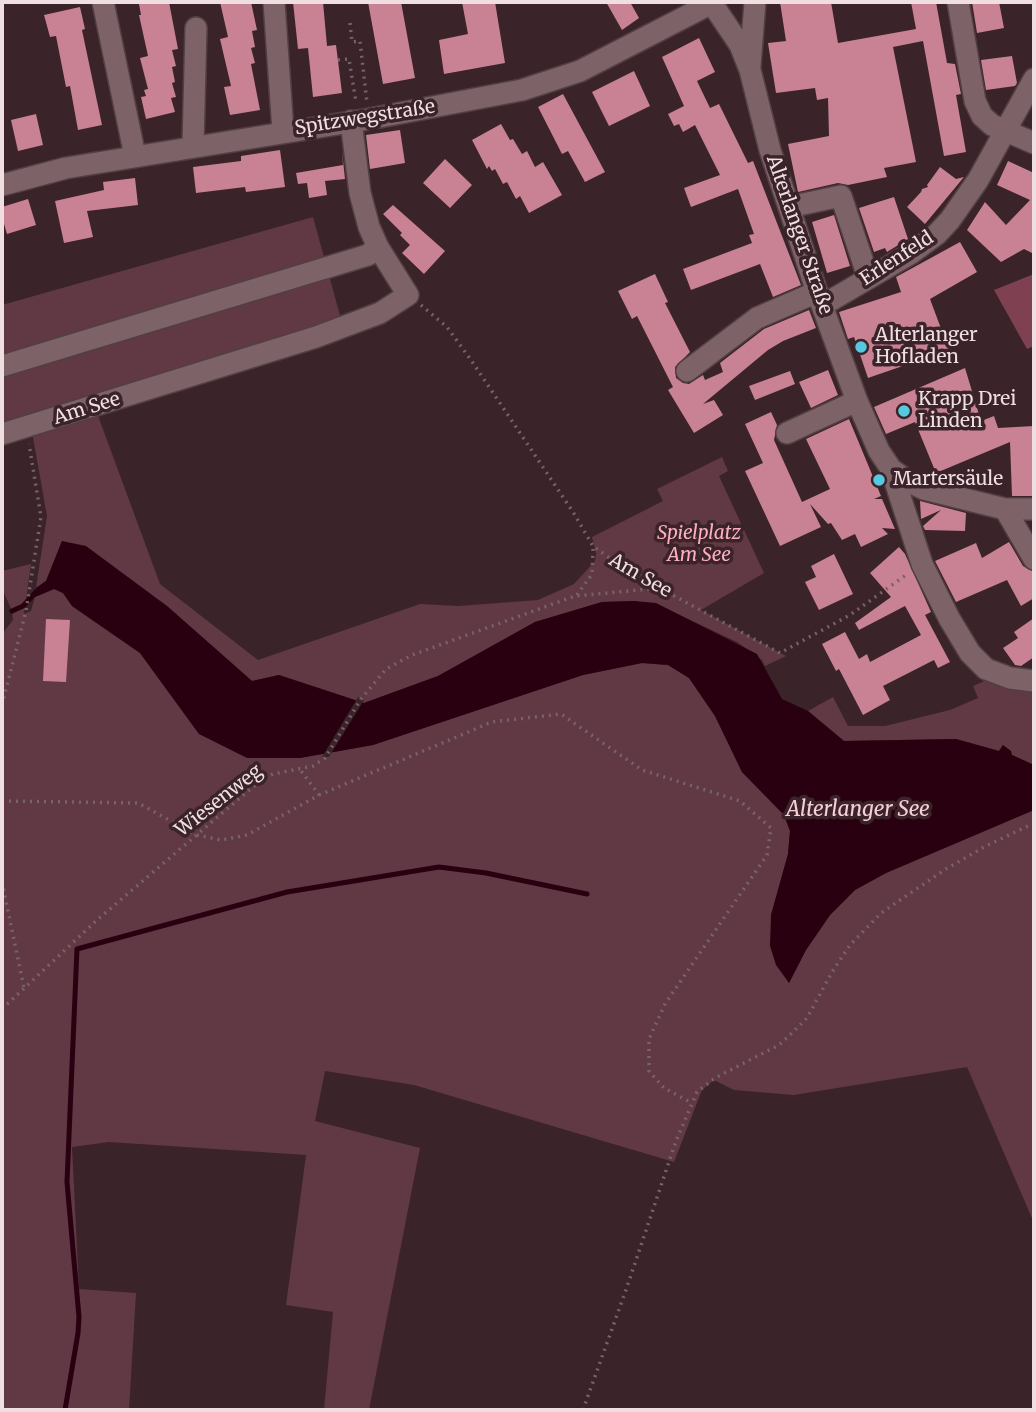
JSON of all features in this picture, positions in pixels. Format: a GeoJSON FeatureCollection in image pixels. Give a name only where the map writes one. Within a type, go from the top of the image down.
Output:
{"type":"FeatureCollection","features":[{"type":"Feature","properties":{"kind":"street"},"geometry":{"type":"LineString","coordinates":[[103,2],[135,156]]}},
{"type":"Feature","properties":{"kind":"street"},"geometry":{"type":"LineString","coordinates":[[274,2],[284,131]]}},
{"type":"Feature","properties":{"kind":"street","name":"Spitzwegstraße"},"geometry":{"type":"LineString","coordinates":[[2,185],[66,168],[360,120],[522,90],[551,82],[604,60],[712,2]]}},
{"type":"Feature","properties":{"kind":"street","name":"Alterlanger Straße"},"geometry":{"type":"LineString","coordinates":[[712,2],[740,45],[750,70],[770,149],[820,298],[857,401],[879,451],[891,469],[922,564],[970,653],[986,669],[1010,678],[1034,681]]}},
{"type":"Feature","properties":{"kind":"street"},"geometry":{"type":"LineString","coordinates":[[750,70],[755,2]]}},
{"type":"Feature","properties":{"kind":"street"},"geometry":{"type":"LineString","coordinates":[[958,2],[975,101],[982,116],[992,125],[1034,143]]}},
{"type":"Feature","properties":{"kind":"street"},"geometry":{"type":"LineString","coordinates":[[192,146],[196,28]]}},
{"type":"Feature","properties":{"kind":"street","name":"Erlenfeld"},"geometry":{"type":"LineString","coordinates":[[687,371],[757,318],[820,298],[869,277],[917,249],[950,220],[978,180],[1034,79]]}},
{"type":"Feature","properties":{"kind":"street"},"geometry":{"type":"LineString","coordinates":[[360,120],[360,193],[369,227],[378,247],[408,295]]}},
{"type":"Feature","properties":{"kind":"street"},"geometry":{"type":"LineString","coordinates":[[789,207],[841,197],[869,277]]}},
{"type":"Feature","properties":{"kind":"street"},"geometry":{"type":"LineString","coordinates":[[2,366],[368,255],[378,247]]}},
{"type":"Feature","properties":{"kind":"street","name":"Am See"},"geometry":{"type":"LineString","coordinates":[[2,434],[316,337],[380,313],[408,295]]}},
{"type":"Feature","properties":{"kind":"street"},"geometry":{"type":"LineString","coordinates":[[787,433],[857,401]]}},
{"type":"Feature","properties":{"kind":"street","name":"Alterlanger Straße"},"geometry":{"type":"LineString","coordinates":[[891,469],[925,489],[1005,509],[1034,509]]}},
{"type":"Feature","properties":{"kind":"street"},"geometry":{"type":"LineString","coordinates":[[1005,509],[1034,559]]}},
{"type":"Feature","properties":{"kind":"path"},"geometry":{"type":"LineString","coordinates":[[350,23],[352,42],[360,41],[360,120]]}},
{"type":"Feature","properties":{"kind":"path"},"geometry":{"type":"LineString","coordinates":[[338,60],[349,59],[360,120]]}},
{"type":"Feature","properties":{"kind":"path","name":"Am See"},"geometry":{"type":"LineString","coordinates":[[408,295],[447,327],[573,512],[593,546],[608,559],[780,653],[850,615],[922,564]]}},
{"type":"Feature","properties":{"kind":"path"},"geometry":{"type":"LineString","coordinates":[[2,705],[26,611],[41,517],[26,428]]}},
{"type":"Feature","properties":{"kind":"path"},"geometry":{"type":"LineString","coordinates":[[575,596],[592,574],[593,546]]}},
{"type":"Feature","properties":{"kind":"path","name":"Wiesenweg"},"geometry":{"type":"LineString","coordinates":[[2,1009],[97,920],[261,780],[313,766],[325,758],[361,699],[386,669],[412,656],[575,596],[660,588]]}},
{"type":"Feature","properties":{"kind":"path"},"geometry":{"type":"LineString","coordinates":[[2,801],[138,803],[197,835],[221,840],[247,835],[318,795],[492,722],[561,715],[642,770],[740,801],[771,828],[767,855],[665,1004],[649,1040],[649,1071],[664,1088],[692,1103]]}},
{"type":"Feature","properties":{"kind":"path"},"geometry":{"type":"LineString","coordinates":[[299,768],[318,795]]}},
{"type":"Feature","properties":{"kind":"path"},"geometry":{"type":"LineString","coordinates":[[583,1410],[662,1180],[697,1093],[715,1079],[779,1045],[789,1036],[807,1018],[832,972],[850,946],[881,913],[915,888],[965,858],[1034,823]]}},
{"type":"Feature","properties":{"kind":"path"},"geometry":{"type":"LineString","coordinates":[[2,882],[24,988]]}},
{"type":"Feature","properties":{"kind":"green space"},"geometry":{"type":"Polygon","coordinates":[[[313,217],[341,319],[2,423],[2,305],[313,217]]]}},
{"type":"Feature","properties":{"kind":"green space","name":"Spielplatz Am See"},"geometry":{"type":"Polygon","coordinates":[[[97,413],[160,584],[258,660],[420,604],[458,606],[538,600],[574,584],[595,561],[592,537],[663,501],[657,489],[722,457],[728,471],[719,476],[764,573],[701,610],[786,656],[765,666],[762,660],[737,642],[656,604],[634,601],[602,602],[535,622],[438,676],[364,703],[279,675],[252,681],[167,606],[62,541],[46,581],[36,588],[47,516],[32,432],[97,413]]]}},
{"type":"Feature","properties":{"kind":"green space"},"geometry":{"type":"Polygon","coordinates":[[[31,564],[24,614],[31,611],[35,597],[54,589],[63,593],[72,606],[140,653],[199,734],[300,758],[373,745],[583,675],[642,663],[668,665],[689,678],[715,716],[742,772],[784,815],[790,831],[788,854],[771,915],[789,983],[806,950],[830,915],[855,890],[886,873],[1034,810],[1034,1223],[967,1067],[794,1095],[734,1090],[714,1080],[702,1090],[674,1162],[414,1085],[325,1071],[315,1121],[420,1148],[369,1410],[324,1410],[333,1312],[286,1305],[306,1155],[109,1142],[72,1147],[79,1289],[136,1293],[129,1410],[2,1410],[2,634],[13,620],[2,588],[2,571],[31,564]]]}},
{"type":"Feature","properties":{"kind":"green space"},"geometry":{"type":"Polygon","coordinates":[[[989,679],[1034,686],[1034,765],[1012,755],[1003,745],[999,751],[956,739],[844,741],[808,711],[833,697],[848,726],[885,726],[950,710],[978,698],[973,686],[989,679]]]}},
{"type":"Feature","properties":{"kind":"shaded area"},"geometry":{"type":"Polygon","coordinates":[[[1034,274],[1034,346],[1027,349],[994,290],[1034,274]]]}},
{"type":"Feature","properties":{"kind":"water","name":"Alterlanger See"},"geometry":{"type":"Polygon","coordinates":[[[62,541],[86,546],[167,606],[252,681],[279,675],[364,703],[438,676],[535,622],[602,602],[656,603],[757,654],[782,699],[808,711],[844,741],[956,739],[999,751],[1003,745],[1012,755],[1034,765],[1034,810],[886,873],[855,890],[830,915],[806,950],[789,983],[776,965],[770,946],[771,915],[788,854],[790,831],[784,815],[742,772],[715,716],[689,678],[668,665],[642,663],[583,675],[373,745],[300,758],[247,758],[199,734],[140,653],[72,606],[63,593],[54,589],[35,597],[36,588],[46,581],[62,541]]]}},
{"type":"Feature","properties":{"kind":"pier"},"geometry":{"type":"Polygon","coordinates":[[[358,697],[364,700],[329,757],[322,757],[358,697]]]}},
{"type":"Feature","properties":{"kind":"building"},"geometry":{"type":"Polygon","coordinates":[[[169,2],[178,49],[172,50],[176,66],[172,67],[175,82],[172,83],[176,97],[171,98],[175,112],[146,119],[141,97],[146,96],[144,90],[148,89],[140,58],[148,56],[139,4],[169,2]]]}},
{"type":"Feature","properties":{"kind":"building"},"geometry":{"type":"Polygon","coordinates":[[[220,2],[251,2],[257,30],[252,31],[255,47],[251,48],[255,63],[251,64],[260,110],[230,115],[224,87],[231,86],[220,39],[228,37],[220,2]]]}},
{"type":"Feature","properties":{"kind":"building"},"geometry":{"type":"Polygon","coordinates":[[[293,2],[323,2],[327,46],[336,45],[342,93],[313,97],[308,48],[298,49],[293,2]]]}},
{"type":"Feature","properties":{"kind":"building"},"geometry":{"type":"Polygon","coordinates":[[[368,2],[401,2],[415,78],[383,84],[368,2]]]}},
{"type":"Feature","properties":{"kind":"building"},"geometry":{"type":"Polygon","coordinates":[[[462,2],[495,2],[505,63],[444,74],[439,40],[468,34],[462,2]]]}},
{"type":"Feature","properties":{"kind":"building"},"geometry":{"type":"Polygon","coordinates":[[[606,2],[630,2],[639,18],[622,30],[606,2]]]}},
{"type":"Feature","properties":{"kind":"building"},"geometry":{"type":"Polygon","coordinates":[[[780,2],[831,2],[838,43],[916,29],[911,2],[936,2],[947,63],[955,64],[961,94],[956,95],[966,152],[944,156],[923,41],[893,47],[916,162],[884,168],[887,177],[848,185],[838,183],[798,192],[788,144],[829,136],[828,98],[817,100],[815,88],[776,93],[768,43],[786,41],[780,2]]]}},
{"type":"Feature","properties":{"kind":"building"},"geometry":{"type":"Polygon","coordinates":[[[972,2],[999,2],[1004,28],[977,33],[972,2]]]}},
{"type":"Feature","properties":{"kind":"building"},"geometry":{"type":"Polygon","coordinates":[[[80,7],[85,29],[82,30],[102,125],[78,130],[70,86],[66,87],[56,36],[50,37],[44,15],[80,7]]]}},
{"type":"Feature","properties":{"kind":"building"},"geometry":{"type":"Polygon","coordinates":[[[699,38],[715,72],[697,81],[710,108],[719,104],[748,163],[753,161],[801,285],[773,297],[760,264],[691,290],[683,269],[752,243],[749,235],[754,234],[738,189],[691,207],[684,188],[720,175],[695,125],[683,132],[679,124],[674,126],[668,114],[684,106],[662,57],[699,38]]]}},
{"type":"Feature","properties":{"kind":"building"},"geometry":{"type":"Polygon","coordinates":[[[1012,56],[1017,83],[1015,86],[986,90],[981,60],[1012,56]]]}},
{"type":"Feature","properties":{"kind":"building"},"geometry":{"type":"Polygon","coordinates":[[[634,71],[650,106],[609,126],[592,92],[634,71]]]}},
{"type":"Feature","properties":{"kind":"building"},"geometry":{"type":"Polygon","coordinates":[[[563,94],[605,172],[585,182],[568,151],[562,154],[538,107],[563,94]]]}},
{"type":"Feature","properties":{"kind":"building"},"geometry":{"type":"Polygon","coordinates":[[[36,114],[43,145],[18,151],[11,120],[36,114]]]}},
{"type":"Feature","properties":{"kind":"building"},"geometry":{"type":"Polygon","coordinates":[[[501,124],[522,154],[527,151],[535,167],[543,162],[562,195],[529,213],[520,196],[516,199],[507,182],[503,184],[495,169],[492,171],[489,166],[487,169],[472,140],[501,124]]]}},
{"type":"Feature","properties":{"kind":"building"},"geometry":{"type":"Polygon","coordinates":[[[400,130],[405,163],[370,169],[366,135],[400,130]]]}},
{"type":"Feature","properties":{"kind":"building"},"geometry":{"type":"Polygon","coordinates":[[[280,150],[285,187],[246,192],[245,187],[196,193],[193,167],[241,161],[241,156],[280,150]]]}},
{"type":"Feature","properties":{"kind":"building"},"geometry":{"type":"Polygon","coordinates":[[[342,151],[345,179],[325,181],[327,195],[309,198],[307,183],[298,184],[296,173],[343,165],[342,151]]]}},
{"type":"Feature","properties":{"kind":"building"},"geometry":{"type":"Polygon","coordinates":[[[445,159],[472,185],[450,208],[423,183],[445,159]]]}},
{"type":"Feature","properties":{"kind":"building"},"geometry":{"type":"Polygon","coordinates":[[[1008,161],[1034,173],[1034,254],[1024,249],[1001,262],[967,230],[985,202],[1006,225],[1030,200],[997,185],[1008,161]]]}},
{"type":"Feature","properties":{"kind":"building"},"geometry":{"type":"Polygon","coordinates":[[[940,167],[956,179],[964,177],[925,224],[907,207],[922,189],[928,187],[940,167]]]}},
{"type":"Feature","properties":{"kind":"building"},"geometry":{"type":"Polygon","coordinates":[[[135,178],[138,205],[87,211],[93,237],[64,243],[55,201],[104,190],[103,182],[135,178]]]}},
{"type":"Feature","properties":{"kind":"building"},"geometry":{"type":"Polygon","coordinates":[[[894,197],[908,239],[887,252],[885,248],[874,252],[859,208],[894,197]]]}},
{"type":"Feature","properties":{"kind":"building"},"geometry":{"type":"Polygon","coordinates":[[[28,199],[36,225],[7,234],[2,207],[28,199]]]}},
{"type":"Feature","properties":{"kind":"building"},"geometry":{"type":"Polygon","coordinates":[[[393,205],[445,251],[424,274],[402,253],[410,245],[383,214],[393,205]]]}},
{"type":"Feature","properties":{"kind":"building"},"geometry":{"type":"Polygon","coordinates":[[[834,215],[850,266],[827,273],[812,222],[834,215]]]}},
{"type":"Feature","properties":{"kind":"building"},"geometry":{"type":"Polygon","coordinates":[[[960,242],[977,272],[930,299],[949,350],[868,378],[854,337],[848,339],[839,312],[901,292],[896,277],[960,242]]]}},
{"type":"Feature","properties":{"kind":"building"},"geometry":{"type":"Polygon","coordinates":[[[655,274],[668,302],[665,303],[690,352],[675,367],[676,378],[683,383],[689,384],[703,375],[705,380],[723,372],[720,363],[764,329],[809,310],[816,328],[768,350],[703,404],[714,400],[723,415],[694,433],[668,390],[673,387],[637,316],[632,319],[618,291],[655,274]]]}},
{"type":"Feature","properties":{"kind":"building"},"geometry":{"type":"Polygon","coordinates":[[[965,368],[981,421],[994,416],[998,428],[1034,426],[1034,496],[1012,496],[1010,442],[936,473],[915,422],[886,434],[874,407],[965,368]]]}},
{"type":"Feature","properties":{"kind":"building"},"geometry":{"type":"Polygon","coordinates":[[[828,370],[838,395],[811,408],[799,382],[828,370]]]}},
{"type":"Feature","properties":{"kind":"building"},"geometry":{"type":"Polygon","coordinates":[[[790,371],[795,384],[755,400],[749,386],[790,371]]]}},
{"type":"Feature","properties":{"kind":"building"},"geometry":{"type":"Polygon","coordinates":[[[771,412],[777,425],[774,440],[802,502],[830,489],[806,439],[849,419],[881,496],[874,499],[882,499],[895,529],[882,528],[888,534],[861,547],[855,534],[842,540],[831,523],[828,524],[810,504],[821,527],[780,546],[745,471],[763,463],[745,424],[771,412]]]}},
{"type":"Feature","properties":{"kind":"building"},"geometry":{"type":"Polygon","coordinates":[[[920,501],[966,513],[965,531],[925,530],[923,526],[941,510],[921,519],[920,501]]]}},
{"type":"Feature","properties":{"kind":"building"},"geometry":{"type":"Polygon","coordinates":[[[1009,542],[1023,566],[1034,572],[1034,598],[1021,606],[1007,580],[956,602],[935,561],[976,543],[982,558],[1009,542]]]}},
{"type":"Feature","properties":{"kind":"building"},"geometry":{"type":"Polygon","coordinates":[[[899,547],[905,554],[931,612],[925,615],[950,662],[938,668],[934,660],[883,686],[890,700],[863,715],[839,669],[836,671],[822,644],[845,632],[859,659],[867,654],[870,662],[921,635],[905,606],[859,630],[855,623],[891,597],[870,573],[899,547]]]}},
{"type":"Feature","properties":{"kind":"building"},"geometry":{"type":"Polygon","coordinates":[[[834,554],[853,594],[819,610],[805,582],[816,577],[811,566],[834,554]]]}},
{"type":"Feature","properties":{"kind":"building"},"geometry":{"type":"Polygon","coordinates":[[[1034,618],[1034,657],[1021,666],[1015,665],[1003,648],[1018,638],[1014,632],[1034,618]]]}},
{"type":"Feature","properties":{"kind":"building"},"geometry":{"type":"Polygon","coordinates":[[[46,619],[70,620],[66,682],[43,681],[46,619]]]}},
{"type":"Feature","properties":{"kind":"waterway"},"geometry":{"type":"LineString","coordinates":[[12,611],[23,606],[36,592]]}},
{"type":"Feature","properties":{"kind":"waterway"},"geometry":{"type":"LineString","coordinates":[[65,1410],[79,1317],[67,1182],[77,949],[287,892],[439,867],[486,873],[587,894]]}},
{"type":"Feature","properties":{"kind":"place","name":"Alterlanger Hofladen"},"geometry":{"type":"Point","coordinates":[861,347]}},
{"type":"Feature","properties":{"kind":"place","name":"Krapp Drei Linden"},"geometry":{"type":"Point","coordinates":[904,411]}},
{"type":"Feature","properties":{"kind":"place","name":"Martersäule"},"geometry":{"type":"Point","coordinates":[879,480]}}]}
